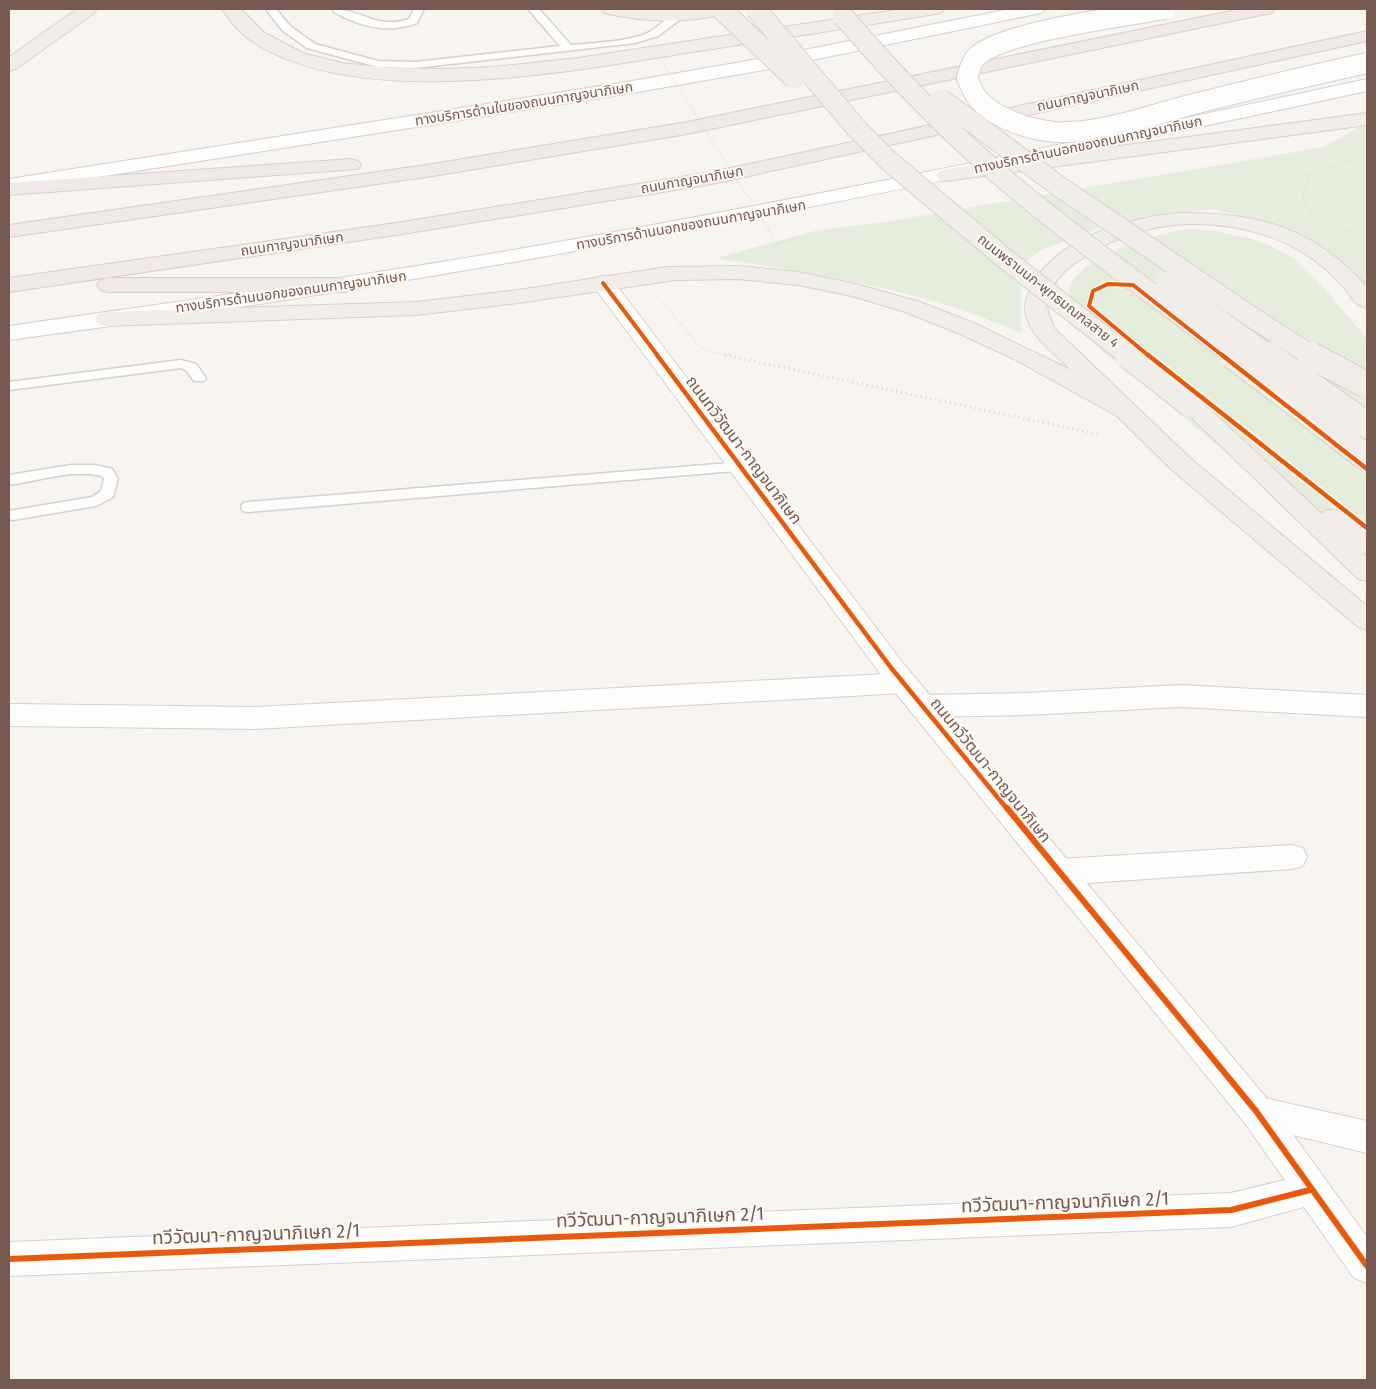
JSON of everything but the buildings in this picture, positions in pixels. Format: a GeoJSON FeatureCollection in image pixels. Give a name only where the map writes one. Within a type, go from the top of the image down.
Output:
{"type":"FeatureCollection","features":[{"type":"Feature","properties":{"kind":"highway"},"geometry":{"type":"LineString","coordinates":[[9,231],[433,170],[687,128],[1266,9]]}},
{"type":"Feature","properties":{"kind":"highway","name":"ถนนกาญจนาภิเษก"},"geometry":{"type":"LineString","coordinates":[[10,285],[396,229],[712,178],[1367,36]]}},
{"type":"Feature","properties":{"kind":"highway"},"geometry":{"type":"LineString","coordinates":[[9,189],[363,164],[400,164],[433,170]]}},
{"type":"Feature","properties":{"kind":"highway"},"geometry":{"type":"LineString","coordinates":[[10,285],[344,285]]}},
{"type":"Feature","properties":{"kind":"main road"},"geometry":{"type":"LineString","coordinates":[[9,65],[88,9]]}},
{"type":"Feature","properties":{"kind":"main road"},"geometry":{"type":"LineString","coordinates":[[231,9],[249,31],[269,44],[300,57],[322,64],[364,72],[438,76],[562,66],[935,9]]}},
{"type":"Feature","properties":{"kind":"main road"},"geometry":{"type":"LineString","coordinates":[[610,9],[654,16],[707,13],[723,9],[789,74],[857,129]]}},
{"type":"Feature","properties":{"kind":"main road","name":"ถนนพรานนก-พุทธมณฑลสาย 4"},"geometry":{"type":"LineString","coordinates":[[756,9],[857,129],[889,161],[946,210],[1367,545]]}},
{"type":"Feature","properties":{"kind":"main road","name":"ทางบริการด้านในของถนนกาญจนาภิเษก"},"geometry":{"type":"LineString","coordinates":[[9,184],[632,87],[764,64],[1036,9]]}},
{"type":"Feature","properties":{"kind":"main road"},"geometry":{"type":"LineString","coordinates":[[1165,9],[1031,34],[998,43],[987,48],[974,58],[967,78],[976,96],[996,112],[1018,123],[1055,132],[1084,130],[1119,123],[1242,91],[1367,63]]}},
{"type":"Feature","properties":{"kind":"main road"},"geometry":{"type":"LineString","coordinates":[[840,12],[940,98],[1005,159],[1079,219],[1367,425]]}},
{"type":"Feature","properties":{"kind":"main road"},"geometry":{"type":"LineString","coordinates":[[840,12],[873,53],[908,90],[1020,192],[1367,458]]}},
{"type":"Feature","properties":{"kind":"main road","name":"ทางบริการด้านนอกของถนนกาญจนาภิเษก"},"geometry":{"type":"LineString","coordinates":[[9,334],[344,285],[674,228],[946,175],[1367,85]]}},
{"type":"Feature","properties":{"kind":"main road"},"geometry":{"type":"LineString","coordinates":[[940,98],[1038,173],[1272,330],[1331,366],[1367,384]]}},
{"type":"Feature","properties":{"kind":"main road"},"geometry":{"type":"LineString","coordinates":[[946,175],[1326,123],[1367,120]]}},
{"type":"Feature","properties":{"kind":"main road"},"geometry":{"type":"LineString","coordinates":[[1367,301],[1338,269],[1318,252],[1295,239],[1266,229],[1238,223],[1202,220],[1142,224],[1091,243],[1063,262],[1047,277],[1036,295],[1036,312],[1044,330],[1181,464],[1367,620]]}},
{"type":"Feature","properties":{"kind":"main road"},"geometry":{"type":"LineString","coordinates":[[106,319],[434,307],[604,284],[642,276],[723,272],[766,274],[858,291],[938,316],[1008,346],[1065,375],[1129,412]]}},
{"type":"Feature","properties":{"kind":"main road","name":"ถนนทวีวัฒนา-กาญจนาภิเษก"},"geometry":{"type":"LineString","coordinates":[[604,284],[904,683],[1256,1111],[1310,1190],[1367,1266]]}},
{"type":"Feature","properties":{"kind":"main road"},"geometry":{"type":"LineString","coordinates":[[1191,404],[1367,572]]}},
{"type":"Feature","properties":{"kind":"main road"},"geometry":{"type":"LineString","coordinates":[[9,715],[255,718],[458,709],[904,683]]}},
{"type":"Feature","properties":{"kind":"main road"},"geometry":{"type":"LineString","coordinates":[[923,706],[1026,704],[1181,696],[1367,706]]}},
{"type":"Feature","properties":{"kind":"main road"},"geometry":{"type":"LineString","coordinates":[[1059,872],[1292,857]]}},
{"type":"Feature","properties":{"kind":"main road"},"geometry":{"type":"LineString","coordinates":[[1256,1111],[1367,1137]]}},
{"type":"Feature","properties":{"kind":"main road","name":"ทวีวัฒนา-กาญจนาภิเษก 2/1"},"geometry":{"type":"LineString","coordinates":[[9,1259],[1231,1210],[1310,1190]]}},
{"type":"Feature","properties":{"kind":"lane"},"geometry":{"type":"LineString","coordinates":[[271,9],[286,28],[311,46],[378,64],[415,65],[635,40],[654,34],[681,15]]}},
{"type":"Feature","properties":{"kind":"lane"},"geometry":{"type":"LineString","coordinates":[[337,9],[378,26],[392,27],[413,21],[419,9]]}},
{"type":"Feature","properties":{"kind":"lane"},"geometry":{"type":"LineString","coordinates":[[532,9],[544,20],[568,49]]}},
{"type":"Feature","properties":{"kind":"lane"},"geometry":{"type":"LineString","coordinates":[[9,386],[181,364],[191,367],[199,378]]}},
{"type":"Feature","properties":{"kind":"lane"},"geometry":{"type":"LineString","coordinates":[[248,507],[742,466]]}},
{"type":"Feature","properties":{"kind":"lane"},"geometry":{"type":"LineString","coordinates":[[9,480],[83,468],[107,472],[111,479],[108,493],[96,501],[13,515]]}},
{"type":"Feature","properties":{"kind":"path"},"geometry":{"type":"LineString","coordinates":[[662,63],[774,238],[767,240]]}},
{"type":"Feature","properties":{"kind":"path"},"geometry":{"type":"LineString","coordinates":[[1312,218],[1303,196],[1309,175],[1367,154]]}},
{"type":"Feature","properties":{"kind":"path"},"geometry":{"type":"LineString","coordinates":[[769,246],[796,238],[793,232]]}},
{"type":"Feature","properties":{"kind":"path"},"geometry":{"type":"LineString","coordinates":[[660,300],[703,350],[1103,436]]}},
{"type":"Feature","properties":{"kind":"green space"},"geometry":{"type":"Polygon","coordinates":[[[1367,122],[1367,286],[1345,263],[1287,229],[1214,209],[1145,216],[1105,226],[1041,250],[1029,259],[1021,284],[1021,333],[985,318],[909,295],[832,278],[716,258],[818,230],[885,222],[1324,147],[1367,122]]]}},
{"type":"Feature","properties":{"kind":"green space"},"geometry":{"type":"Polygon","coordinates":[[[1188,229],[1208,230],[1249,238],[1271,246],[1293,258],[1325,289],[1367,339],[1367,567],[1111,358],[1081,329],[1071,311],[1069,301],[1071,286],[1080,272],[1095,261],[1114,251],[1155,236],[1188,229]]]}},
{"type":"Feature","properties":{"kind":"cycle path"},"geometry":{"type":"LineString","coordinates":[[603,283],[892,669],[1256,1111],[1367,1266]]}},
{"type":"Feature","properties":{"kind":"cycle path"},"geometry":{"type":"LineString","coordinates":[[1367,469],[1133,285],[1108,284],[1093,291],[1089,306],[1114,328],[1367,528]]}},
{"type":"Feature","properties":{"kind":"cycle path"},"geometry":{"type":"LineString","coordinates":[[9,1259],[1231,1210],[1310,1190]]}}]}
